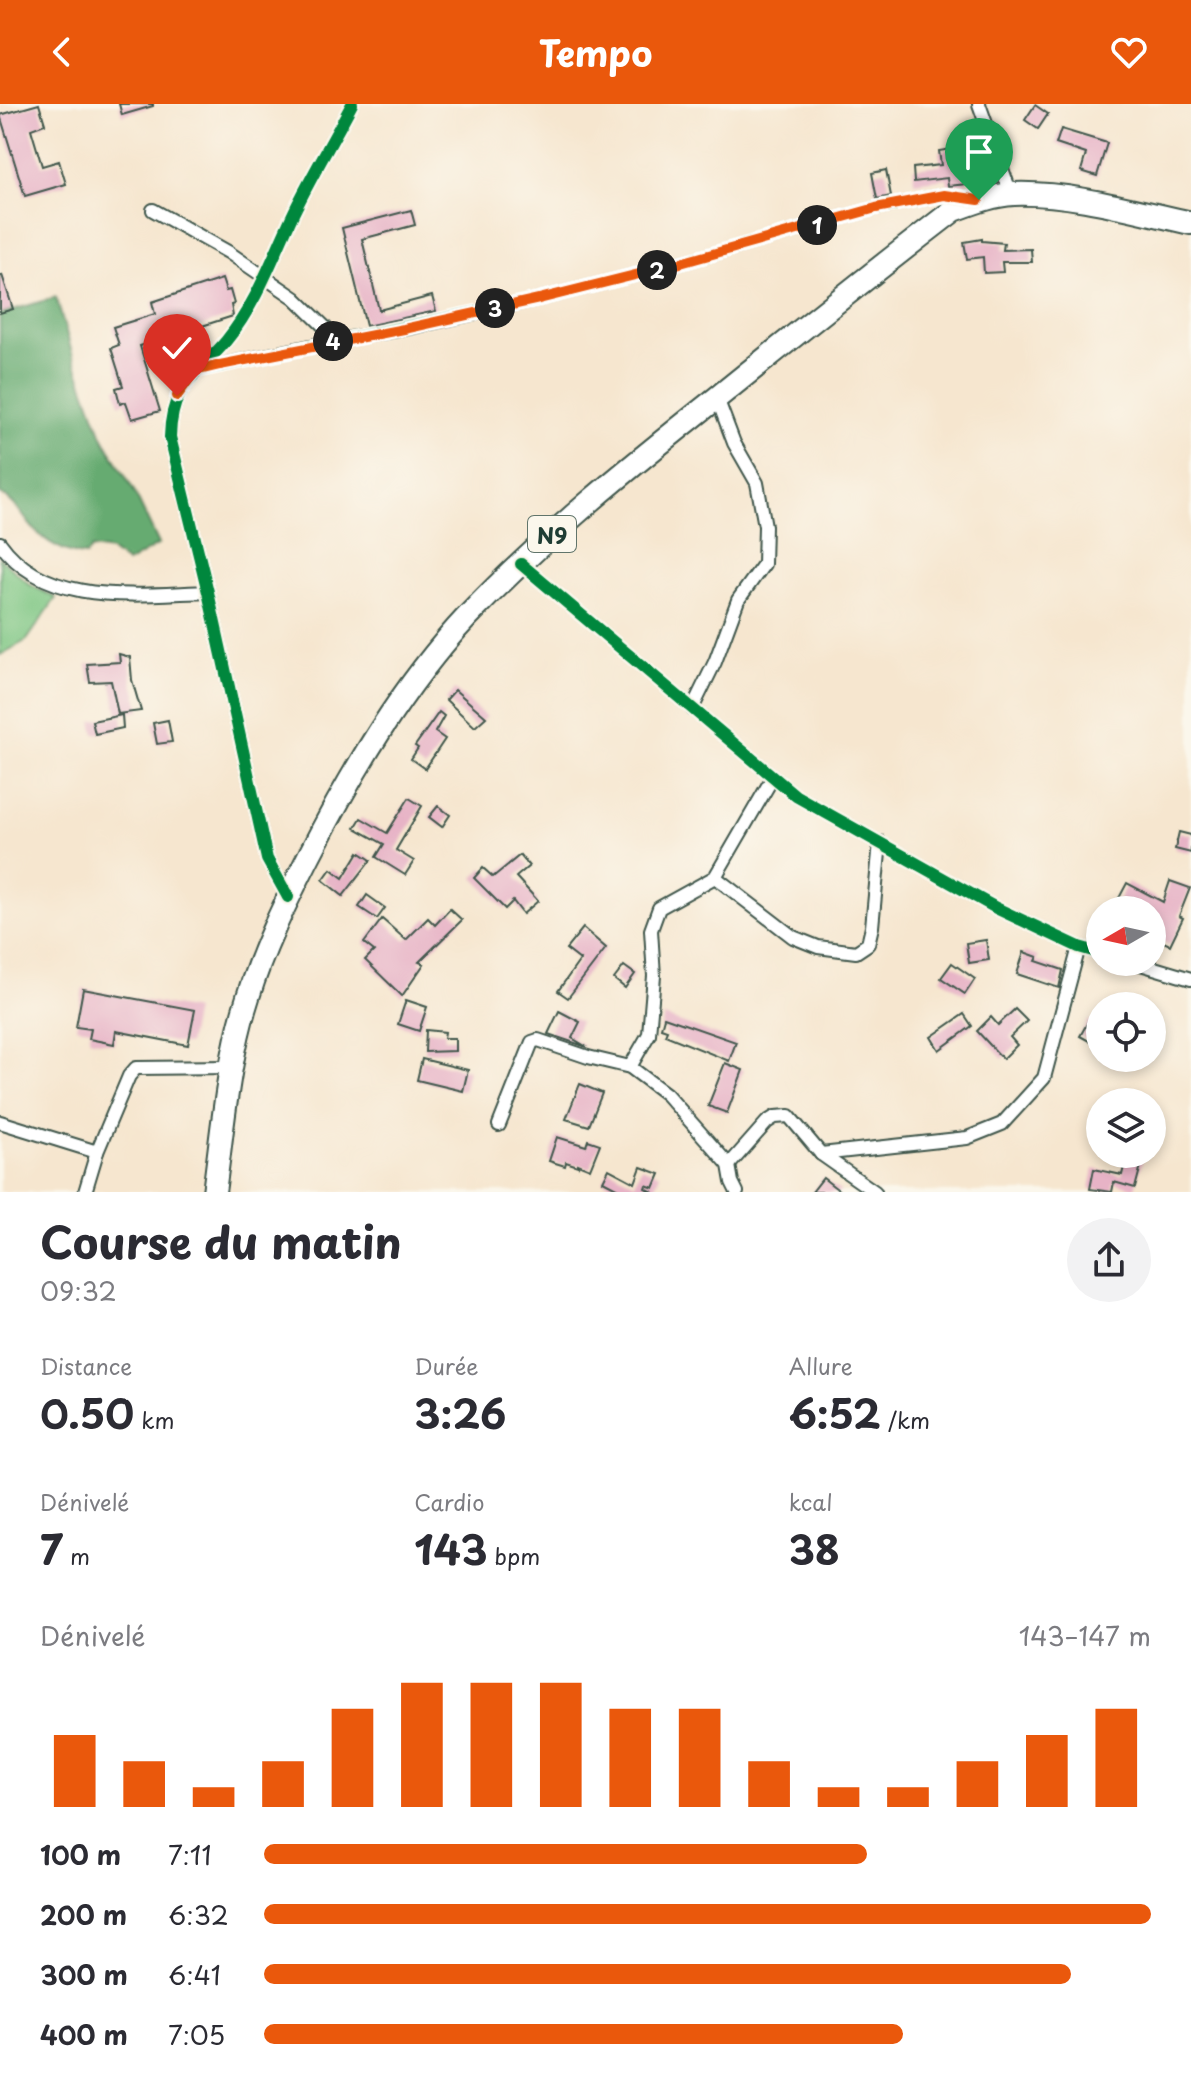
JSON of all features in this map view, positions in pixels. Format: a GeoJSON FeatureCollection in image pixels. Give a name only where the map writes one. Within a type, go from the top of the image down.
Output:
{"type":"FeatureCollection","features":[{"type":"Feature","properties":{"kind":"highway","name":"N9"},"geometry":{"type":"LineString","coordinates":[[214,1192],[231,1067],[247,998],[274,926],[325,825],[393,710],[466,618],[553,533],[954,210],[979,200],[1011,194],[1071,199],[1191,223]]}},
{"type":"Feature","properties":{"kind":"street"},"geometry":{"type":"LineString","coordinates":[[288,897],[267,859],[170,437],[170,416],[177,396],[195,371],[233,332],[248,310],[294,212],[352,104]]}},
{"type":"Feature","properties":{"kind":"street"},"geometry":{"type":"LineString","coordinates":[[979,104],[1011,194]]}},
{"type":"Feature","properties":{"kind":"street"},"geometry":{"type":"LineString","coordinates":[[195,371],[404,329],[614,280],[876,208],[944,195],[979,200]]}},
{"type":"Feature","properties":{"kind":"street"},"geometry":{"type":"LineString","coordinates":[[153,210],[228,252],[295,298],[338,340]]}},
{"type":"Feature","properties":{"kind":"street"},"geometry":{"type":"LineString","coordinates":[[692,709],[715,662],[738,600],[764,564],[765,526],[757,483],[734,443],[717,398]]}},
{"type":"Feature","properties":{"kind":"street"},"geometry":{"type":"LineString","coordinates":[[0,543],[9,556],[38,578],[79,592],[208,592]]}},
{"type":"Feature","properties":{"kind":"street"},"geometry":{"type":"LineString","coordinates":[[521,564],[796,796],[996,908],[1086,949]]}},
{"type":"Feature","properties":{"kind":"street"},"geometry":{"type":"LineString","coordinates":[[630,1067],[649,1034],[654,976],[651,930],[659,908],[715,877],[773,777]]}},
{"type":"Feature","properties":{"kind":"street"},"geometry":{"type":"LineString","coordinates":[[715,877],[793,937],[818,947],[856,952],[868,944],[872,927],[880,842]]}},
{"type":"Feature","properties":{"kind":"street"},"geometry":{"type":"LineString","coordinates":[[821,1154],[967,1138],[1002,1124],[1044,1078],[1079,947]]}},
{"type":"Feature","properties":{"kind":"street"},"geometry":{"type":"LineString","coordinates":[[1166,972],[1191,979]]}},
{"type":"Feature","properties":{"kind":"street"},"geometry":{"type":"LineString","coordinates":[[499,1125],[532,1042],[538,1040],[630,1067],[666,1094],[729,1165],[737,1192]]}},
{"type":"Feature","properties":{"kind":"street"},"geometry":{"type":"LineString","coordinates":[[85,1192],[97,1152],[129,1076],[136,1068],[231,1067]]}},
{"type":"Feature","properties":{"kind":"street"},"geometry":{"type":"LineString","coordinates":[[729,1165],[767,1122],[775,1117],[789,1116],[821,1154],[875,1192]]}},
{"type":"Feature","properties":{"kind":"street"},"geometry":{"type":"LineString","coordinates":[[0,1122],[97,1152]]}},
{"type":"Feature","properties":{"kind":"green space"},"geometry":{"type":"Polygon","coordinates":[[[56,297],[102,436],[133,489],[159,544],[127,563],[111,551],[92,548],[86,555],[56,546],[37,532],[14,504],[0,494],[0,314],[56,297]]]}},
{"type":"Feature","properties":{"kind":"green space"},"geometry":{"type":"Polygon","coordinates":[[[0,558],[30,585],[56,598],[27,640],[0,655],[0,558]]]}},
{"type":"Feature","properties":{"kind":"building"},"geometry":{"type":"Polygon","coordinates":[[[39,104],[45,124],[31,129],[42,166],[59,161],[66,184],[25,196],[0,115],[39,104]]]}},
{"type":"Feature","properties":{"kind":"building"},"geometry":{"type":"Polygon","coordinates":[[[119,104],[153,104],[153,106],[122,115],[119,104]]]}},
{"type":"Feature","properties":{"kind":"building"},"geometry":{"type":"Polygon","coordinates":[[[1035,105],[1048,114],[1038,129],[1025,120],[1035,105]]]}},
{"type":"Feature","properties":{"kind":"building"},"geometry":{"type":"Polygon","coordinates":[[[1061,129],[1107,143],[1097,176],[1081,171],[1086,154],[1056,144],[1061,129]]]}},
{"type":"Feature","properties":{"kind":"building"},"geometry":{"type":"Polygon","coordinates":[[[970,146],[973,166],[965,167],[967,184],[948,186],[947,178],[914,182],[913,168],[941,165],[939,151],[970,146]]]}},
{"type":"Feature","properties":{"kind":"building"},"geometry":{"type":"Polygon","coordinates":[[[886,170],[891,196],[877,199],[872,173],[886,170]]]}},
{"type":"Feature","properties":{"kind":"building"},"geometry":{"type":"Polygon","coordinates":[[[411,210],[415,225],[362,239],[379,310],[432,296],[436,311],[366,326],[342,228],[411,210]]]}},
{"type":"Feature","properties":{"kind":"building"},"geometry":{"type":"Polygon","coordinates":[[[982,239],[1004,243],[1003,250],[1031,249],[1032,262],[1002,262],[1003,272],[984,273],[983,257],[967,259],[964,242],[982,239]]]}},
{"type":"Feature","properties":{"kind":"building"},"geometry":{"type":"Polygon","coordinates":[[[0,276],[13,309],[0,313],[0,276]]]}},
{"type":"Feature","properties":{"kind":"building"},"geometry":{"type":"Polygon","coordinates":[[[222,279],[226,291],[230,290],[233,316],[140,346],[160,411],[132,419],[126,402],[120,404],[116,388],[123,386],[111,348],[119,345],[113,327],[155,314],[152,302],[222,279]]]}},
{"type":"Feature","properties":{"kind":"building"},"geometry":{"type":"Polygon","coordinates":[[[119,654],[130,657],[132,680],[141,711],[118,714],[111,681],[90,682],[87,664],[120,662],[119,654]]]}},
{"type":"Feature","properties":{"kind":"building"},"geometry":{"type":"Polygon","coordinates":[[[455,690],[486,717],[475,727],[446,700],[455,690]]]}},
{"type":"Feature","properties":{"kind":"building"},"geometry":{"type":"Polygon","coordinates":[[[439,712],[444,716],[435,732],[445,739],[425,769],[411,759],[418,748],[415,746],[439,712]]]}},
{"type":"Feature","properties":{"kind":"building"},"geometry":{"type":"Polygon","coordinates":[[[122,715],[123,728],[95,734],[92,721],[122,715]]]}},
{"type":"Feature","properties":{"kind":"building"},"geometry":{"type":"Polygon","coordinates":[[[168,720],[172,742],[157,744],[153,723],[168,720]]]}},
{"type":"Feature","properties":{"kind":"building"},"geometry":{"type":"Polygon","coordinates":[[[409,798],[422,806],[396,850],[414,861],[405,875],[376,857],[384,844],[355,828],[361,818],[387,833],[409,798]]]}},
{"type":"Feature","properties":{"kind":"building"},"geometry":{"type":"Polygon","coordinates":[[[438,806],[450,815],[442,827],[429,817],[438,806]]]}},
{"type":"Feature","properties":{"kind":"building"},"geometry":{"type":"Polygon","coordinates":[[[1179,832],[1191,835],[1191,853],[1175,849],[1179,832]]]}},
{"type":"Feature","properties":{"kind":"building"},"geometry":{"type":"Polygon","coordinates":[[[359,852],[371,860],[343,896],[323,880],[331,869],[343,878],[359,852]]]}},
{"type":"Feature","properties":{"kind":"building"},"geometry":{"type":"Polygon","coordinates":[[[520,855],[529,866],[516,877],[538,901],[523,914],[513,901],[505,909],[474,878],[483,868],[493,877],[520,855]]]}},
{"type":"Feature","properties":{"kind":"building"},"geometry":{"type":"Polygon","coordinates":[[[1170,881],[1190,888],[1179,916],[1183,918],[1170,945],[1166,943],[1165,896],[1170,881]]]}},
{"type":"Feature","properties":{"kind":"building"},"geometry":{"type":"Polygon","coordinates":[[[1127,883],[1152,896],[1120,896],[1127,883]]]}},
{"type":"Feature","properties":{"kind":"building"},"geometry":{"type":"Polygon","coordinates":[[[367,895],[385,908],[377,919],[359,907],[367,895]]]}},
{"type":"Feature","properties":{"kind":"building"},"geometry":{"type":"Polygon","coordinates":[[[450,909],[462,920],[419,962],[424,964],[402,996],[365,960],[374,951],[364,943],[382,919],[406,940],[428,918],[435,925],[450,909]]]}},
{"type":"Feature","properties":{"kind":"building"},"geometry":{"type":"Polygon","coordinates":[[[583,928],[606,948],[568,998],[558,991],[580,960],[566,949],[583,928]]]}},
{"type":"Feature","properties":{"kind":"building"},"geometry":{"type":"Polygon","coordinates":[[[986,940],[989,960],[969,963],[966,943],[986,940]]]}},
{"type":"Feature","properties":{"kind":"building"},"geometry":{"type":"Polygon","coordinates":[[[1024,952],[1038,957],[1036,961],[1063,970],[1059,988],[1017,974],[1024,952]]]}},
{"type":"Feature","properties":{"kind":"building"},"geometry":{"type":"Polygon","coordinates":[[[952,963],[975,979],[965,994],[941,978],[952,963]]]}},
{"type":"Feature","properties":{"kind":"building"},"geometry":{"type":"Polygon","coordinates":[[[624,966],[635,974],[625,988],[614,979],[624,966]]]}},
{"type":"Feature","properties":{"kind":"building"},"geometry":{"type":"Polygon","coordinates":[[[83,989],[195,1010],[188,1045],[116,1031],[114,1044],[89,1039],[91,1029],[76,1027],[83,989]]]}},
{"type":"Feature","properties":{"kind":"building"},"geometry":{"type":"Polygon","coordinates":[[[406,1000],[427,1007],[419,1031],[398,1024],[406,1000]]]}},
{"type":"Feature","properties":{"kind":"building"},"geometry":{"type":"Polygon","coordinates":[[[1015,1009],[1027,1021],[1010,1037],[1017,1045],[1003,1059],[977,1031],[991,1017],[998,1025],[1015,1009]]]}},
{"type":"Feature","properties":{"kind":"building"},"geometry":{"type":"Polygon","coordinates":[[[559,1011],[580,1022],[572,1038],[587,1047],[548,1034],[559,1011]]]}},
{"type":"Feature","properties":{"kind":"building"},"geometry":{"type":"Polygon","coordinates":[[[964,1014],[972,1026],[939,1050],[931,1037],[964,1014]]]}},
{"type":"Feature","properties":{"kind":"building"},"geometry":{"type":"Polygon","coordinates":[[[664,1017],[736,1042],[729,1061],[665,1035],[667,1030],[661,1028],[664,1017]]]}},
{"type":"Feature","properties":{"kind":"building"},"geometry":{"type":"Polygon","coordinates":[[[1086,1025],[1086,1039],[1080,1036],[1086,1025]]]}},
{"type":"Feature","properties":{"kind":"building"},"geometry":{"type":"Polygon","coordinates":[[[426,1030],[445,1032],[444,1038],[455,1038],[455,1051],[425,1052],[426,1030]]]}},
{"type":"Feature","properties":{"kind":"building"},"geometry":{"type":"Polygon","coordinates":[[[422,1059],[468,1070],[463,1091],[417,1080],[422,1059]]]}},
{"type":"Feature","properties":{"kind":"building"},"geometry":{"type":"Polygon","coordinates":[[[725,1063],[743,1070],[727,1113],[708,1106],[725,1063]]]}},
{"type":"Feature","properties":{"kind":"building"},"geometry":{"type":"Polygon","coordinates":[[[580,1084],[602,1093],[589,1126],[566,1119],[580,1084]]]}},
{"type":"Feature","properties":{"kind":"building"},"geometry":{"type":"Polygon","coordinates":[[[557,1137],[586,1146],[588,1140],[600,1144],[590,1169],[578,1164],[566,1162],[565,1166],[549,1161],[557,1137]]]}},
{"type":"Feature","properties":{"kind":"building"},"geometry":{"type":"Polygon","coordinates":[[[641,1167],[660,1174],[654,1188],[646,1185],[645,1188],[653,1192],[624,1192],[603,1181],[609,1169],[635,1183],[641,1167]]]}},
{"type":"Feature","properties":{"kind":"building"},"geometry":{"type":"Polygon","coordinates":[[[1124,1168],[1140,1168],[1135,1188],[1114,1182],[1112,1192],[1090,1189],[1094,1169],[1122,1175],[1124,1168]]]}},
{"type":"Feature","properties":{"kind":"building"},"geometry":{"type":"Polygon","coordinates":[[[823,1178],[841,1192],[812,1192],[823,1178]]]}},
{"type":"Feature","properties":{"kind":"cycle path"},"geometry":{"type":"LineString","coordinates":[[288,897],[267,859],[170,437],[171,419],[187,383],[226,341],[247,311],[301,198],[352,104]]}},
{"type":"Feature","properties":{"kind":"cycle path"},"geometry":{"type":"LineString","coordinates":[[196,371],[539,299],[876,208],[944,195],[979,200]]}},
{"type":"Feature","properties":{"kind":"cycle path"},"geometry":{"type":"LineString","coordinates":[[521,564],[796,796],[996,908],[1086,949]]}},
{"type":"Feature","properties":{"kind":"route"},"geometry":{"type":"LineString","coordinates":[[177,396],[195,371],[539,299],[876,208],[944,195],[979,200]]}}]}
